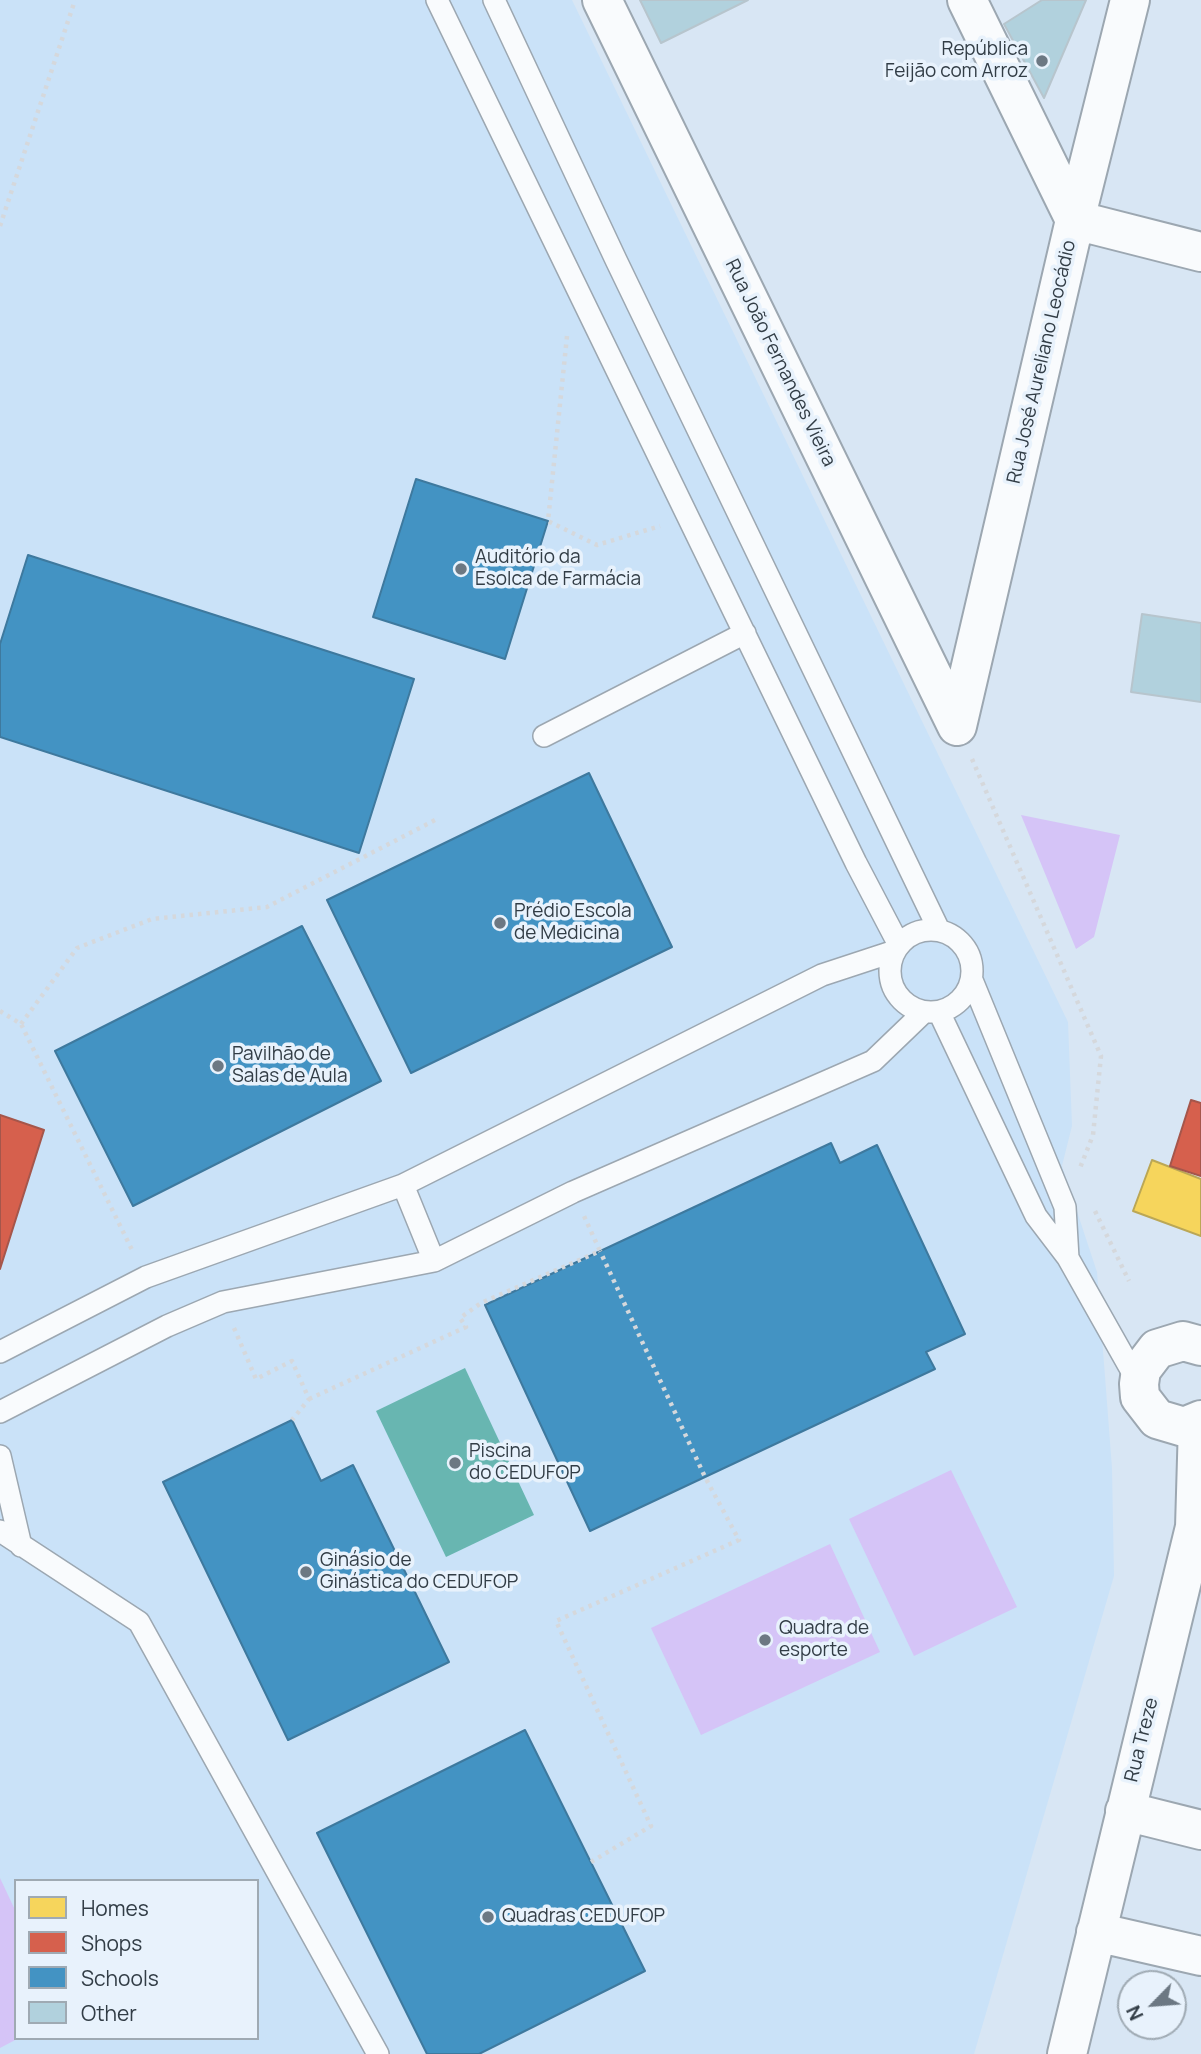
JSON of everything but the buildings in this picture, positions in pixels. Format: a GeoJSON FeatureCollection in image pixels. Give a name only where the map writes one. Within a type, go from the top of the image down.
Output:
{"type":"FeatureCollection","features":[{"type":"Feature","properties":{"kind":"street","name":"Rua João Fernandes Vieira"},"geometry":{"type":"LineString","coordinates":[[602,0],[957,726]]}},
{"type":"Feature","properties":{"kind":"street"},"geometry":{"type":"LineString","coordinates":[[967,0],[1075,220],[1201,251]]}},
{"type":"Feature","properties":{"kind":"street","name":"Rua José Aureliano Leocádio"},"geometry":{"type":"LineString","coordinates":[[957,726],[1075,220],[1130,0]]}},
{"type":"Feature","properties":{"kind":"street"},"geometry":{"type":"LineString","coordinates":[[1200,1422],[1184,1427],[1157,1419],[1144,1403],[1139,1384],[1141,1370],[1157,1349],[1183,1341],[1201,1346]]}},
{"type":"Feature","properties":{"kind":"street","name":"Rua Treze"},"geometry":{"type":"LineString","coordinates":[[1067,2054],[1125,1811],[1198,1528],[1200,1422]]}},
{"type":"Feature","properties":{"kind":"street"},"geometry":{"type":"LineString","coordinates":[[1125,1811],[1201,1829]]}},
{"type":"Feature","properties":{"kind":"street"},"geometry":{"type":"LineString","coordinates":[[1096,1932],[1201,1956]]}},
{"type":"Feature","properties":{"kind":"lane"},"geometry":{"type":"LineString","coordinates":[[437,0],[897,948],[890,972],[897,994],[904,1003],[931,1012],[1037,1216],[1068,1258],[1139,1384]]}},
{"type":"Feature","properties":{"kind":"lane"},"geometry":{"type":"LineString","coordinates":[[494,0],[616,260],[939,930],[961,943],[972,967],[972,980],[1065,1206],[1068,1258]]}},
{"type":"Feature","properties":{"kind":"lane"},"geometry":{"type":"LineString","coordinates":[[544,736],[745,633]]}},
{"type":"Feature","properties":{"kind":"lane"},"geometry":{"type":"LineString","coordinates":[[0,1352],[146,1277],[403,1185],[822,975],[897,948],[917,932],[939,930]]}},
{"type":"Feature","properties":{"kind":"lane"},"geometry":{"type":"LineString","coordinates":[[0,1412],[167,1326],[223,1301],[434,1261],[573,1192],[873,1061],[931,1012],[960,1001],[972,980]]}},
{"type":"Feature","properties":{"kind":"lane"},"geometry":{"type":"LineString","coordinates":[[403,1185],[434,1261]]}},
{"type":"Feature","properties":{"kind":"lane"},"geometry":{"type":"LineString","coordinates":[[0,1456],[21,1546]]}},
{"type":"Feature","properties":{"kind":"lane"},"geometry":{"type":"LineString","coordinates":[[0,1531],[139,1622],[378,2054]]}},
{"type":"Feature","properties":{"kind":"path"},"geometry":{"type":"LineString","coordinates":[[0,226],[75,0]]}},
{"type":"Feature","properties":{"kind":"path"},"geometry":{"type":"LineString","coordinates":[[572,283],[548,521],[597,545],[688,518]]}},
{"type":"Feature","properties":{"kind":"path"},"geometry":{"type":"LineString","coordinates":[[957,726],[1101,1056],[1093,1135],[1077,1174]]}},
{"type":"Feature","properties":{"kind":"path"},"geometry":{"type":"LineString","coordinates":[[21,1024],[77,947],[152,919],[267,906],[439,818]]}},
{"type":"Feature","properties":{"kind":"path"},"geometry":{"type":"LineString","coordinates":[[0,1011],[21,1024],[146,1277]]}},
{"type":"Feature","properties":{"kind":"path"},"geometry":{"type":"LineString","coordinates":[[573,1192],[705,1477],[739,1540],[556,1621],[652,1826],[591,1862]]}},
{"type":"Feature","properties":{"kind":"path"},"geometry":{"type":"LineString","coordinates":[[1095,1210],[1129,1280]]}},
{"type":"Feature","properties":{"kind":"path"},"geometry":{"type":"LineString","coordinates":[[292,1420],[309,1399],[466,1327],[460,1318],[481,1303],[600,1251]]}},
{"type":"Feature","properties":{"kind":"path"},"geometry":{"type":"LineString","coordinates":[[223,1301],[256,1379],[292,1361],[309,1399]]}},
{"type":"Feature","properties":{"kind":"shaded area"},"geometry":{"type":"Polygon","coordinates":[[[0,0],[572,0],[1068,1022],[1072,1126],[1062,1166],[1097,1272],[1112,1468],[1114,1576],[974,2054],[0,2054],[0,0]]]}},
{"type":"Feature","properties":{"kind":"shaded area"},"geometry":{"type":"Polygon","coordinates":[[[1021,815],[1120,835],[1094,937],[1076,949],[1021,815]]]}},
{"type":"Feature","properties":{"kind":"shaded area","name":"Piscina do CEDUFOP"},"geometry":{"type":"Polygon","coordinates":[[[465,1368],[534,1515],[446,1557],[376,1411],[465,1368]]]}},
{"type":"Feature","properties":{"kind":"shaded area"},"geometry":{"type":"Polygon","coordinates":[[[951,1470],[1017,1607],[914,1656],[849,1519],[951,1470]]]}},
{"type":"Feature","properties":{"kind":"shaded area","name":"Quadra de esporte"},"geometry":{"type":"Polygon","coordinates":[[[830,1544],[880,1652],[701,1735],[651,1628],[830,1544]]]}},
{"type":"Feature","properties":{"kind":"shaded area"},"geometry":{"type":"Polygon","coordinates":[[[0,1878],[14,1908],[15,2040],[0,2048],[0,1878]]]}},
{"type":"Feature","properties":{"kind":"place","name":"República Feijão com Arroz"},"geometry":{"type":"Point","coordinates":[1042,61]}},
{"type":"Feature","properties":{"kind":"place","name":"Auditório da Esolca de Farmácia"},"geometry":{"type":"Point","coordinates":[461,569]}},
{"type":"Feature","properties":{"kind":"place","name":"Prédio Escola de Medicina"},"geometry":{"type":"Point","coordinates":[500,923]}},
{"type":"Feature","properties":{"kind":"place","name":"Pavilhão de Salas de Aula"},"geometry":{"type":"Point","coordinates":[218,1066]}},
{"type":"Feature","properties":{"kind":"place","name":"Piscina do CEDUFOP"},"geometry":{"type":"Point","coordinates":[455,1463]}},
{"type":"Feature","properties":{"kind":"place","name":"Ginásio de Ginástica do CEDUFOP"},"geometry":{"type":"Point","coordinates":[306,1572]}},
{"type":"Feature","properties":{"kind":"place","name":"Quadra de esporte"},"geometry":{"type":"Point","coordinates":[765,1640]}},
{"type":"Feature","properties":{"kind":"place","name":"Quadras CEDUFOP"},"geometry":{"type":"Point","coordinates":[488,1917]}}]}
